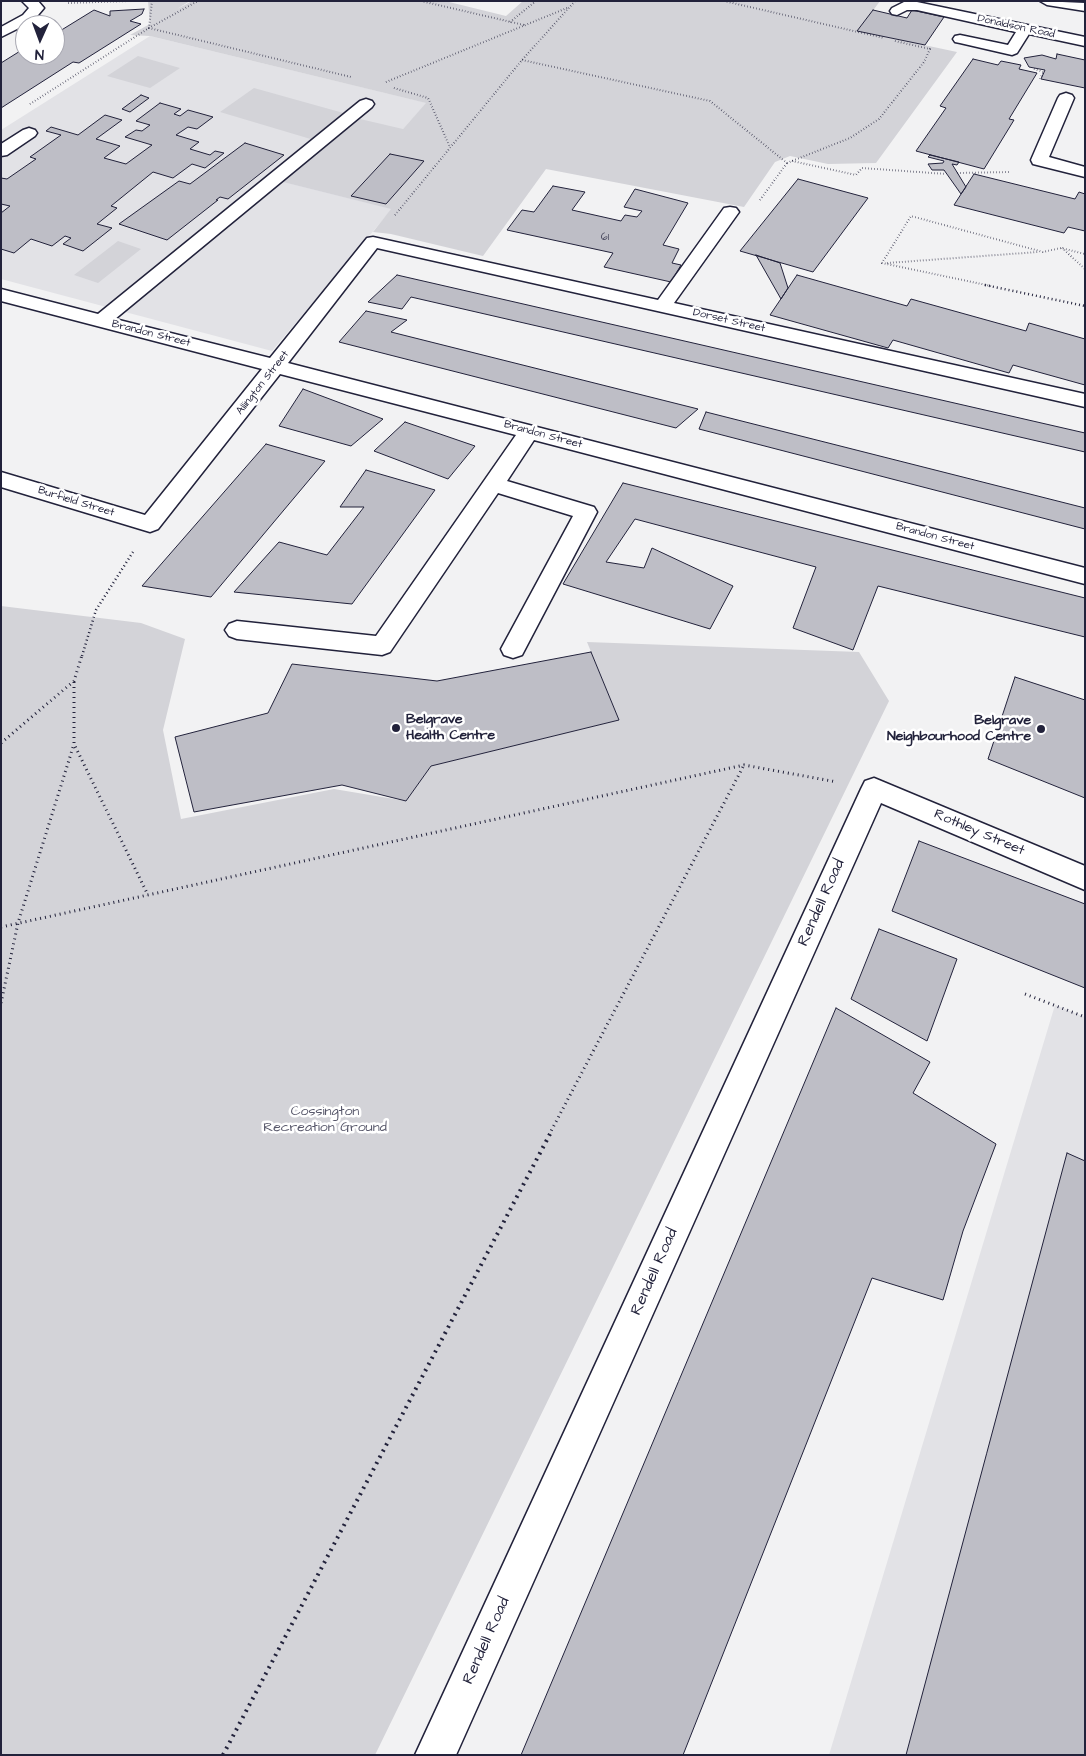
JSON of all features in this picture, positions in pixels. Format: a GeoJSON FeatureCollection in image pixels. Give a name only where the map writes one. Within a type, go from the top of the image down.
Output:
{"type":"FeatureCollection","features":[{"type":"Feature","properties":{"kind":"street"},"geometry":{"type":"LineString","coordinates":[[1047,1],[1085,7]]}},
{"type":"Feature","properties":{"kind":"street"},"geometry":{"type":"LineString","coordinates":[[1,33],[28,18],[33,4]]}},
{"type":"Feature","properties":{"kind":"street","name":"Donaldson Road"},"geometry":{"type":"LineString","coordinates":[[897,11],[910,5],[1085,42]]}},
{"type":"Feature","properties":{"kind":"street"},"geometry":{"type":"LineString","coordinates":[[960,39],[1012,50],[1025,29]]}},
{"type":"Feature","properties":{"kind":"street"},"geometry":{"type":"LineString","coordinates":[[1066,98],[1039,160],[1085,172]]}},
{"type":"Feature","properties":{"kind":"street"},"geometry":{"type":"LineString","coordinates":[[101,320],[366,104]]}},
{"type":"Feature","properties":{"kind":"street"},"geometry":{"type":"LineString","coordinates":[[1,151],[29,132]]}},
{"type":"Feature","properties":{"kind":"street"},"geometry":{"type":"LineString","coordinates":[[663,306],[730,212]]}},
{"type":"Feature","properties":{"kind":"street","name":"Dorset Street"},"geometry":{"type":"LineString","coordinates":[[373,242],[1085,401]]}},
{"type":"Feature","properties":{"kind":"street","name":"Allington Street"},"geometry":{"type":"LineString","coordinates":[[150,524],[277,366],[373,242]]}},
{"type":"Feature","properties":{"kind":"street","name":"Brandon Street"},"geometry":{"type":"LineString","coordinates":[[1,295],[1085,576]]}},
{"type":"Feature","properties":{"kind":"street"},"geometry":{"type":"LineString","coordinates":[[237,630],[382,646],[530,431]]}},
{"type":"Feature","properties":{"kind":"street","name":"Burfield Street"},"geometry":{"type":"LineString","coordinates":[[1,479],[150,524]]}},
{"type":"Feature","properties":{"kind":"street"},"geometry":{"type":"LineString","coordinates":[[493,484],[586,512],[513,649]]}},
{"type":"Feature","properties":{"kind":"street","name":"Rothley Street"},"geometry":{"type":"LineString","coordinates":[[874,789],[1085,878]]}},
{"type":"Feature","properties":{"kind":"street","name":"Rendell Road"},"geometry":{"type":"LineString","coordinates":[[435,1755],[874,789]]}},
{"type":"Feature","properties":{"kind":"path"},"geometry":{"type":"LineString","coordinates":[[33,4],[108,4],[129,1]]}},
{"type":"Feature","properties":{"kind":"path"},"geometry":{"type":"LineString","coordinates":[[149,28],[152,1]]}},
{"type":"Feature","properties":{"kind":"path"},"geometry":{"type":"LineString","coordinates":[[26,106],[149,28],[198,1]]}},
{"type":"Feature","properties":{"kind":"path"},"geometry":{"type":"LineString","coordinates":[[421,1],[524,25]]}},
{"type":"Feature","properties":{"kind":"path"},"geometry":{"type":"LineString","coordinates":[[510,22],[536,1]]}},
{"type":"Feature","properties":{"kind":"path"},"geometry":{"type":"LineString","coordinates":[[373,242],[522,60],[575,1]]}},
{"type":"Feature","properties":{"kind":"path"},"geometry":{"type":"LineString","coordinates":[[724,1],[884,38]]}},
{"type":"Feature","properties":{"kind":"path"},"geometry":{"type":"LineString","coordinates":[[450,147],[428,98],[380,85],[570,7]]}},
{"type":"Feature","properties":{"kind":"path"},"geometry":{"type":"LineString","coordinates":[[522,60],[710,101],[787,163],[850,138],[878,119],[924,62],[951,13]]}},
{"type":"Feature","properties":{"kind":"path"},"geometry":{"type":"LineString","coordinates":[[149,28],[355,78]]}},
{"type":"Feature","properties":{"kind":"path"},"geometry":{"type":"LineString","coordinates":[[893,41],[930,49]]}},
{"type":"Feature","properties":{"kind":"path"},"geometry":{"type":"LineString","coordinates":[[957,173],[1024,171],[1039,160]]}},
{"type":"Feature","properties":{"kind":"path"},"geometry":{"type":"LineString","coordinates":[[792,161],[856,175],[862,168],[946,174]]}},
{"type":"Feature","properties":{"kind":"path"},"geometry":{"type":"LineString","coordinates":[[882,263],[911,216],[1043,252]]}},
{"type":"Feature","properties":{"kind":"path"},"geometry":{"type":"LineString","coordinates":[[1061,248],[1085,269]]}},
{"type":"Feature","properties":{"kind":"path"},"geometry":{"type":"LineString","coordinates":[[882,263],[1043,252],[1061,248],[1085,254]]}},
{"type":"Feature","properties":{"kind":"path"},"geometry":{"type":"LineString","coordinates":[[882,263],[1085,306]]}},
{"type":"Feature","properties":{"kind":"path"},"geometry":{"type":"LineString","coordinates":[[1,1003],[18,923],[74,744],[74,682],[96,610],[150,524]]}},
{"type":"Feature","properties":{"kind":"path"},"geometry":{"type":"LineString","coordinates":[[1,744],[74,682]]}},
{"type":"Feature","properties":{"kind":"path"},"geometry":{"type":"LineString","coordinates":[[74,744],[148,895]]}},
{"type":"Feature","properties":{"kind":"path"},"geometry":{"type":"LineString","coordinates":[[223,1755],[744,765]]}},
{"type":"Feature","properties":{"kind":"path"},"geometry":{"type":"LineString","coordinates":[[1,927],[744,765],[874,789]]}},
{"type":"Feature","properties":{"kind":"path"},"geometry":{"type":"LineString","coordinates":[[1025,994],[1085,1017]]}},
{"type":"Feature","properties":{"kind":"shaded area"},"geometry":{"type":"Polygon","coordinates":[[[150,36],[427,103],[403,129],[284,182],[392,209],[272,351],[1,279],[1,130],[150,36]]]}},
{"type":"Feature","properties":{"kind":"shaded area"},"geometry":{"type":"Polygon","coordinates":[[[1055,1005],[1085,1017],[1085,1755],[829,1755],[1055,1005]]]}},
{"type":"Feature","properties":{"kind":"green space"},"geometry":{"type":"Polygon","coordinates":[[[148,1],[190,1],[177,9],[192,1],[445,1],[506,16],[523,1],[880,1],[858,31],[957,52],[876,163],[828,164],[790,156],[775,162],[744,207],[546,169],[483,256],[391,234],[373,232],[391,209],[283,182],[360,119],[403,129],[426,103],[150,36],[130,35],[150,24],[148,1]]]}},
{"type":"Feature","properties":{"kind":"green space"},"geometry":{"type":"Polygon","coordinates":[[[138,56],[180,68],[150,88],[107,76],[138,56]]]}},
{"type":"Feature","properties":{"kind":"green space"},"geometry":{"type":"Polygon","coordinates":[[[254,88],[347,114],[314,140],[220,112],[254,88]]]}},
{"type":"Feature","properties":{"kind":"green space"},"geometry":{"type":"Polygon","coordinates":[[[118,241],[141,249],[98,283],[74,275],[118,241]]]}},
{"type":"Feature","properties":{"kind":"green space","name":"Cossington Recreation Ground"},"geometry":{"type":"Polygon","coordinates":[[[1,606],[141,623],[185,639],[163,730],[181,819],[334,789],[406,801],[431,766],[619,720],[587,642],[859,652],[889,701],[375,1755],[1,1755],[1,606]]]}},
{"type":"Feature","properties":{"kind":"building"},"geometry":{"type":"Polygon","coordinates":[[[144,9],[142,14],[130,21],[141,24],[79,63],[73,62],[1,108],[1,63],[15,54],[15,65],[65,65],[65,28],[94,10],[110,16],[110,11],[144,9]]]}},
{"type":"Feature","properties":{"kind":"building"},"geometry":{"type":"Polygon","coordinates":[[[873,10],[907,18],[912,10],[944,17],[925,45],[857,31],[873,10]]]}},
{"type":"Feature","properties":{"kind":"building"},"geometry":{"type":"Polygon","coordinates":[[[1057,54],[1085,60],[1085,88],[1041,79],[1045,70],[1029,67],[1024,58],[1042,55],[1056,59],[1057,54]]]}},
{"type":"Feature","properties":{"kind":"building"},"geometry":{"type":"Polygon","coordinates":[[[973,59],[998,65],[1001,61],[1021,65],[1019,69],[1037,73],[1009,119],[1014,120],[984,169],[916,151],[946,108],[940,106],[973,59]]]}},
{"type":"Feature","properties":{"kind":"building"},"geometry":{"type":"Polygon","coordinates":[[[141,95],[149,98],[130,112],[122,109],[141,95]]]}},
{"type":"Feature","properties":{"kind":"building"},"geometry":{"type":"Polygon","coordinates":[[[160,103],[181,109],[174,114],[180,116],[188,110],[213,117],[197,129],[188,127],[176,135],[199,142],[190,149],[210,155],[215,151],[224,153],[205,168],[192,164],[173,178],[153,172],[111,206],[117,208],[97,224],[112,228],[83,251],[63,244],[71,238],[65,236],[52,246],[31,239],[14,253],[1,249],[1,213],[10,206],[1,204],[1,178],[7,179],[36,159],[30,157],[61,135],[46,131],[51,127],[78,135],[105,115],[122,120],[96,139],[120,146],[104,158],[126,164],[152,145],[125,137],[136,130],[142,131],[150,125],[136,121],[160,103]]]}},
{"type":"Feature","properties":{"kind":"building"},"geometry":{"type":"Polygon","coordinates":[[[245,143],[284,155],[228,199],[220,197],[167,240],[119,224],[179,181],[190,184],[245,143]]]}},
{"type":"Feature","properties":{"kind":"building"},"geometry":{"type":"Polygon","coordinates":[[[390,154],[424,161],[386,204],[351,196],[390,154]]]}},
{"type":"Feature","properties":{"kind":"building"},"geometry":{"type":"Polygon","coordinates":[[[930,155],[959,162],[957,165],[952,164],[966,187],[961,194],[944,170],[932,170],[928,164],[943,163],[944,161],[928,157],[930,155]]]}},
{"type":"Feature","properties":{"kind":"building"},"geometry":{"type":"Polygon","coordinates":[[[974,174],[1075,199],[1079,192],[1085,194],[1085,231],[1068,227],[1064,233],[954,205],[974,174]]]}},
{"type":"Feature","properties":{"kind":"building"},"geometry":{"type":"Polygon","coordinates":[[[798,179],[868,198],[813,272],[740,251],[798,179]]]}},
{"type":"Feature","properties":{"kind":"building"},"geometry":{"type":"Polygon","coordinates":[[[553,186],[585,192],[572,210],[621,221],[625,215],[637,217],[642,211],[624,207],[635,189],[688,203],[663,245],[679,249],[672,263],[681,265],[671,282],[604,267],[613,253],[507,230],[522,210],[534,212],[553,186]]]}},
{"type":"Feature","properties":{"kind":"building"},"geometry":{"type":"Polygon","coordinates":[[[756,255],[780,263],[788,288],[781,299],[756,255]]]}},
{"type":"Feature","properties":{"kind":"building"},"geometry":{"type":"Polygon","coordinates":[[[397,275],[1085,433],[1085,452],[411,297],[402,309],[368,302],[397,275]]]}},
{"type":"Feature","properties":{"kind":"building"},"geometry":{"type":"Polygon","coordinates":[[[797,275],[907,306],[911,299],[1026,331],[1029,323],[1085,339],[1085,385],[1013,365],[1009,373],[893,340],[888,348],[770,315],[797,275]]]}},
{"type":"Feature","properties":{"kind":"building"},"geometry":{"type":"Polygon","coordinates":[[[366,311],[407,320],[391,332],[698,409],[676,428],[339,342],[366,311]]]}},
{"type":"Feature","properties":{"kind":"building"},"geometry":{"type":"Polygon","coordinates":[[[303,389],[383,419],[351,446],[279,426],[303,389]]]}},
{"type":"Feature","properties":{"kind":"building"},"geometry":{"type":"Polygon","coordinates":[[[706,412],[1085,508],[1085,529],[699,429],[706,412]]]}},
{"type":"Feature","properties":{"kind":"building"},"geometry":{"type":"Polygon","coordinates":[[[405,422],[475,446],[448,479],[374,451],[405,422]]]}},
{"type":"Feature","properties":{"kind":"building"},"geometry":{"type":"Polygon","coordinates":[[[266,444],[325,461],[211,597],[142,586],[266,444]]]}},
{"type":"Feature","properties":{"kind":"building"},"geometry":{"type":"Polygon","coordinates":[[[366,470],[435,490],[352,604],[234,592],[279,542],[327,555],[364,507],[340,507],[366,470]]]}},
{"type":"Feature","properties":{"kind":"building"},"geometry":{"type":"Polygon","coordinates":[[[623,483],[1085,598],[1085,637],[878,586],[853,650],[793,628],[816,567],[635,519],[606,562],[644,568],[652,548],[733,586],[710,629],[563,584],[623,483]]]}},
{"type":"Feature","properties":{"kind":"building","name":"Belgrave Health Centre"},"geometry":{"type":"Polygon","coordinates":[[[591,652],[619,720],[431,766],[406,801],[342,785],[194,812],[175,737],[268,713],[292,664],[437,681],[591,652]]]}},
{"type":"Feature","properties":{"kind":"building","name":"Belgrave Neighbourhood Centre"},"geometry":{"type":"Polygon","coordinates":[[[1015,677],[1085,700],[1085,798],[988,759],[1015,677]]]}},
{"type":"Feature","properties":{"kind":"building"},"geometry":{"type":"Polygon","coordinates":[[[919,841],[1085,904],[1085,988],[892,911],[919,841]]]}},
{"type":"Feature","properties":{"kind":"building"},"geometry":{"type":"Polygon","coordinates":[[[879,929],[957,959],[927,1041],[851,999],[879,929]]]}},
{"type":"Feature","properties":{"kind":"building"},"geometry":{"type":"Polygon","coordinates":[[[836,1008],[930,1062],[913,1093],[996,1144],[963,1231],[943,1300],[872,1278],[683,1755],[521,1755],[836,1008]]]}},
{"type":"Feature","properties":{"kind":"building"},"geometry":{"type":"Polygon","coordinates":[[[1067,1153],[1085,1161],[1085,1755],[906,1755],[1067,1153]]]}},
{"type":"Feature","properties":{"kind":"place","name":"Belgrave Health Centre"},"geometry":{"type":"Point","coordinates":[396,728]}},
{"type":"Feature","properties":{"kind":"place","name":"Belgrave Neighbourhood Centre"},"geometry":{"type":"Point","coordinates":[1041,729]}}]}
